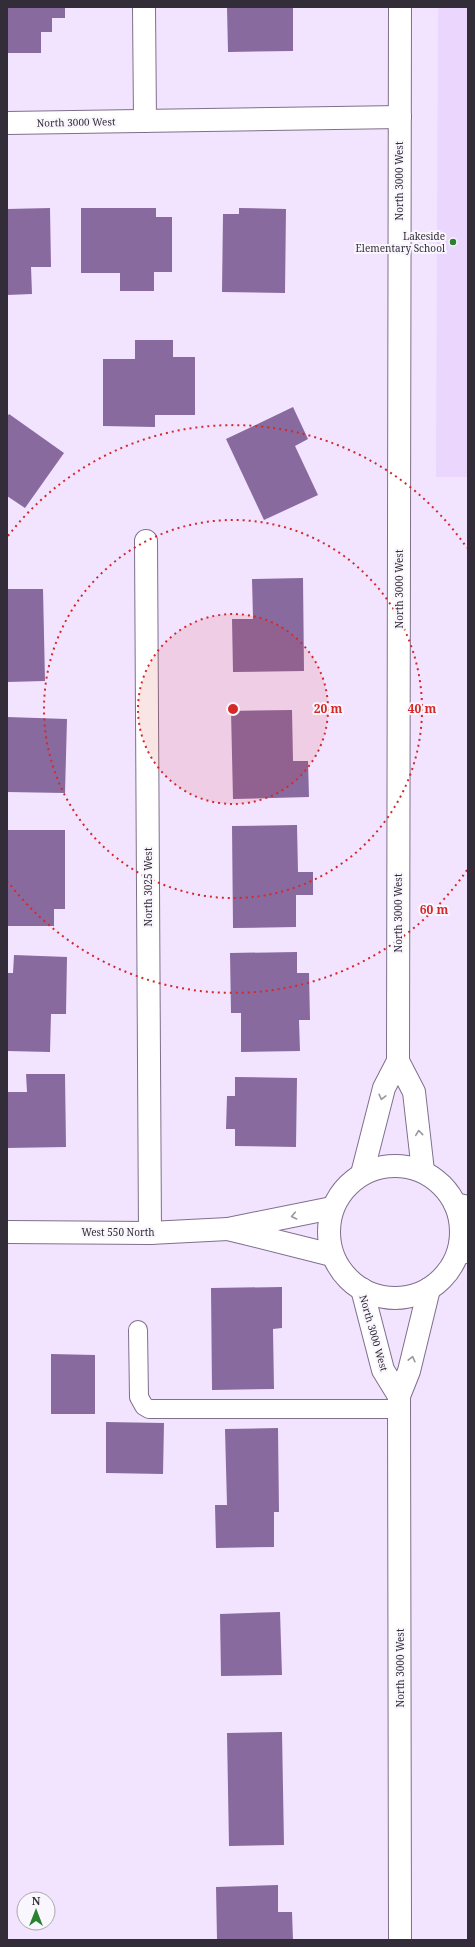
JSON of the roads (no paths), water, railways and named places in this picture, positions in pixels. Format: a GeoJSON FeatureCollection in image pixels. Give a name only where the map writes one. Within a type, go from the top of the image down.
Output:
{"type":"FeatureCollection","features":[{"type":"Feature","properties":{"kind":"main road"},"geometry":{"type":"LineString","coordinates":[[144,7],[145,121]]}},
{"type":"Feature","properties":{"kind":"main road","name":"North 3000 West"},"geometry":{"type":"LineString","coordinates":[[362,1174],[384,1088],[398,1061],[400,7]]}},
{"type":"Feature","properties":{"kind":"main road","name":"North 3000 West"},"geometry":{"type":"LineString","coordinates":[[7,123],[400,117]]}},
{"type":"Feature","properties":{"kind":"main road","name":"North 3025 West"},"geometry":{"type":"LineString","coordinates":[[146,541],[150,1233]]}},
{"type":"Feature","properties":{"kind":"main road","name":"North 3000 West"},"geometry":{"type":"LineString","coordinates":[[398,1061],[414,1092],[423,1171]]}},
{"type":"Feature","properties":{"kind":"main road"},"geometry":{"type":"LineString","coordinates":[[384,1166],[395,1166],[423,1171],[442,1185],[462,1206],[461,1226],[463,1253],[446,1274],[429,1289],[407,1297],[377,1297],[362,1289],[344,1274],[332,1255],[328,1232],[332,1208],[344,1188],[362,1174],[384,1166]]}},
{"type":"Feature","properties":{"kind":"main road","name":"West 550 North"},"geometry":{"type":"LineString","coordinates":[[7,1232],[150,1233],[228,1229],[332,1208]]}},
{"type":"Feature","properties":{"kind":"main road","name":"West 550 North"},"geometry":{"type":"LineString","coordinates":[[228,1229],[332,1255]]}},
{"type":"Feature","properties":{"kind":"main road","name":"North 3000 West"},"geometry":{"type":"LineString","coordinates":[[362,1289],[383,1370],[400,1403]]}},
{"type":"Feature","properties":{"kind":"main road","name":"North 3000 West"},"geometry":{"type":"LineString","coordinates":[[400,1940],[400,1403],[429,1289]]}},
{"type":"Feature","properties":{"kind":"lane"},"geometry":{"type":"LineString","coordinates":[[138,1330],[138,1397],[144,1406],[149,1410],[400,1403]]}},
{"type":"Feature","properties":{"kind":"place","name":"Lakeside Elementary School"},"geometry":{"type":"Point","coordinates":[453,242]}}]}
